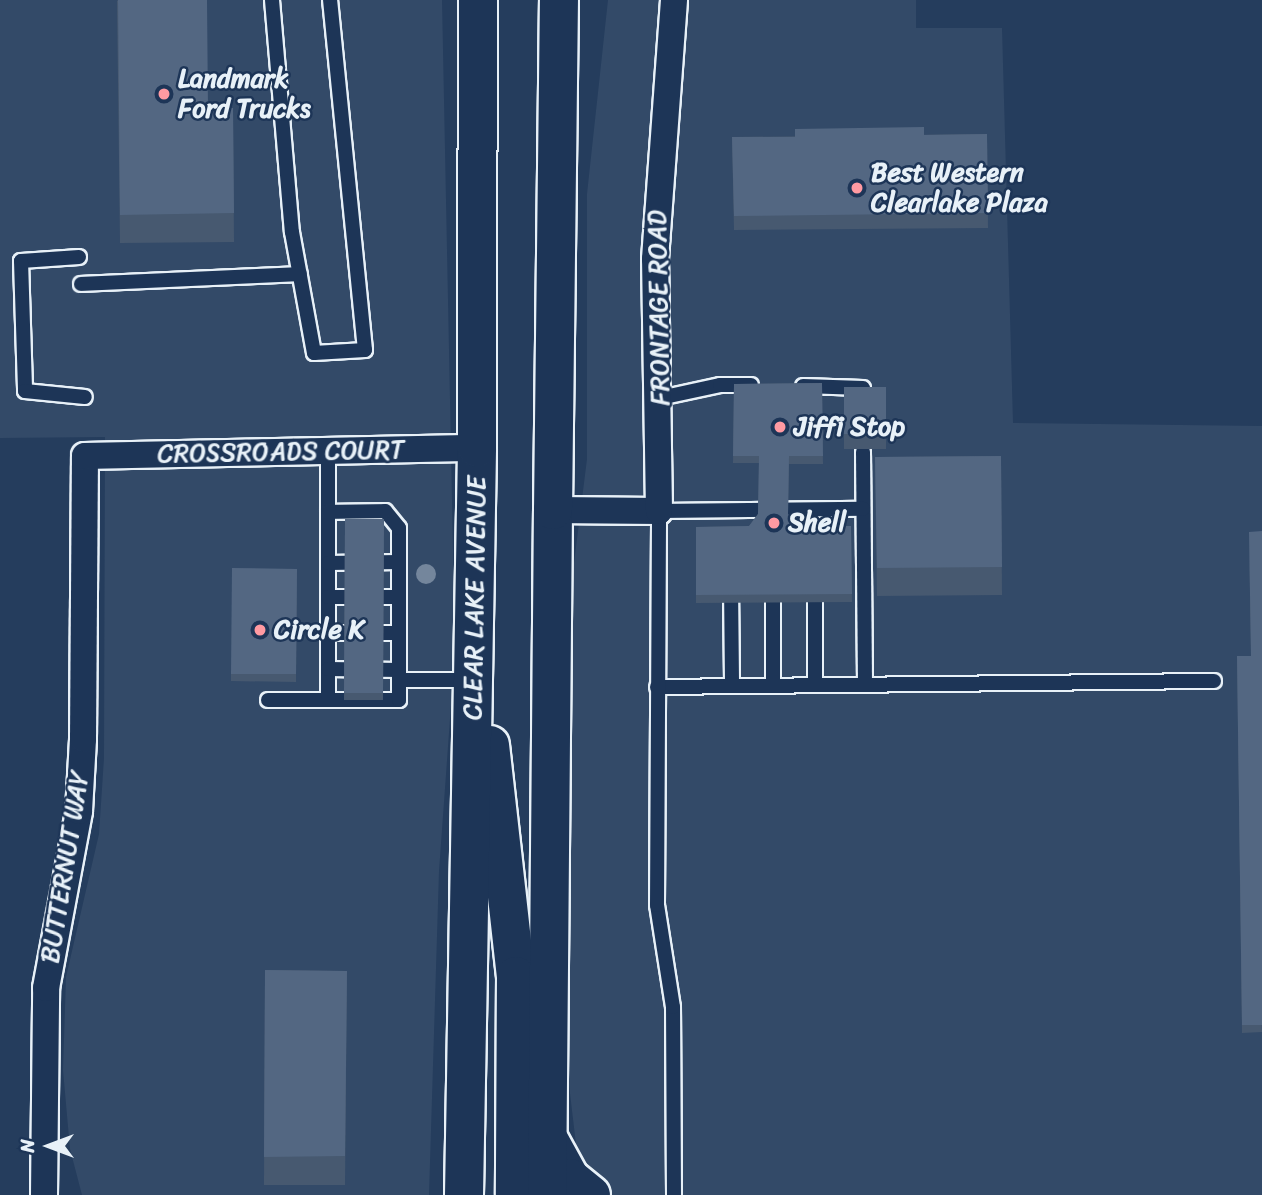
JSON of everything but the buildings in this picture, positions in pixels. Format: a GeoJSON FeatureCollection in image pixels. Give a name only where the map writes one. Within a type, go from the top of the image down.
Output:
{"type":"FeatureCollection","features":[{"type":"Feature","properties":{"kind":"main road","name":"CLEAR LAKE AVENUE"},"geometry":{"type":"LineString","coordinates":[[464,1195],[477,448],[478,0]]}},
{"type":"Feature","properties":{"kind":"main road"},"geometry":{"type":"LineString","coordinates":[[547,1195],[559,0]]}},
{"type":"Feature","properties":{"kind":"main road"},"geometry":{"type":"LineString","coordinates":[[558,69],[580,0]]}},
{"type":"Feature","properties":{"kind":"main road"},"geometry":{"type":"LineString","coordinates":[[473,687],[497,777],[516,976],[515,1195]]}},
{"type":"Feature","properties":{"kind":"main road"},"geometry":{"type":"LineString","coordinates":[[547,1136],[569,1178],[592,1195]]}},
{"type":"Feature","properties":{"kind":"street","name":"FRONTAGE ROAD"},"geometry":{"type":"LineString","coordinates":[[659,511],[660,398],[655,259],[674,0]]}},
{"type":"Feature","properties":{"kind":"street","name":"CROSSROADS COURT"},"geometry":{"type":"LineString","coordinates":[[85,456],[477,448]]}},
{"type":"Feature","properties":{"kind":"street","name":"BUTTERNUT WAY"},"geometry":{"type":"LineString","coordinates":[[44,1195],[46,988],[79,811],[83,739],[85,456]]}},
{"type":"Feature","properties":{"kind":"street"},"geometry":{"type":"LineString","coordinates":[[553,510],[659,511]]}},
{"type":"Feature","properties":{"kind":"lane"},"geometry":{"type":"LineString","coordinates":[[272,0],[300,274],[314,353],[365,350],[330,0]]}},
{"type":"Feature","properties":{"kind":"lane"},"geometry":{"type":"LineString","coordinates":[[79,257],[21,261],[25,391],[85,397]]}},
{"type":"Feature","properties":{"kind":"lane"},"geometry":{"type":"LineString","coordinates":[[81,284],[300,274]]}},
{"type":"Feature","properties":{"kind":"lane"},"geometry":{"type":"LineString","coordinates":[[660,398],[720,385],[863,388],[864,399]]}},
{"type":"Feature","properties":{"kind":"lane"},"geometry":{"type":"LineString","coordinates":[[328,450],[328,700]]}},
{"type":"Feature","properties":{"kind":"lane"},"geometry":{"type":"LineString","coordinates":[[863,452],[865,683]]}},
{"type":"Feature","properties":{"kind":"lane"},"geometry":{"type":"LineString","coordinates":[[674,1195],[673,1007],[657,905],[659,511],[731,517],[816,516],[863,509]]}},
{"type":"Feature","properties":{"kind":"lane"},"geometry":{"type":"LineString","coordinates":[[268,700],[399,700],[399,528],[385,511],[328,512]]}},
{"type":"Feature","properties":{"kind":"lane"},"geometry":{"type":"LineString","coordinates":[[328,563],[399,562]]}},
{"type":"Feature","properties":{"kind":"lane"},"geometry":{"type":"LineString","coordinates":[[815,684],[816,563]]}},
{"type":"Feature","properties":{"kind":"lane"},"geometry":{"type":"LineString","coordinates":[[731,564],[732,686]]}},
{"type":"Feature","properties":{"kind":"lane"},"geometry":{"type":"LineString","coordinates":[[773,685],[774,564]]}},
{"type":"Feature","properties":{"kind":"lane"},"geometry":{"type":"LineString","coordinates":[[328,597],[399,597]]}},
{"type":"Feature","properties":{"kind":"lane"},"geometry":{"type":"LineString","coordinates":[[328,633],[399,633]]}},
{"type":"Feature","properties":{"kind":"lane"},"geometry":{"type":"LineString","coordinates":[[328,668],[399,675],[473,687]]}},
{"type":"Feature","properties":{"kind":"lane"},"geometry":{"type":"LineString","coordinates":[[657,687],[1214,681]]}},
{"type":"Feature","properties":{"kind":"shaded area"},"geometry":{"type":"Polygon","coordinates":[[[0,0],[442,0],[455,650],[439,871],[429,1195],[82,1195],[70,1149],[63,1070],[66,977],[99,834],[104,758],[105,437],[0,438],[0,0]]]}},
{"type":"Feature","properties":{"kind":"shaded area"},"geometry":{"type":"Polygon","coordinates":[[[608,0],[916,0],[916,28],[1002,28],[1013,423],[1262,426],[1262,1195],[582,1195],[569,1085],[573,571],[587,459],[587,194],[608,0]]]}},
{"type":"Feature","properties":{"kind":"place","name":"Landmark Ford Trucks"},"geometry":{"type":"Point","coordinates":[164,94]}},
{"type":"Feature","properties":{"kind":"place","name":"Best Western Clearlake Plaza"},"geometry":{"type":"Point","coordinates":[857,188]}},
{"type":"Feature","properties":{"kind":"place","name":"Jiffi Stop"},"geometry":{"type":"Point","coordinates":[780,427]}},
{"type":"Feature","properties":{"kind":"place","name":"Shell"},"geometry":{"type":"Point","coordinates":[774,523]}},
{"type":"Feature","properties":{"kind":"place","name":"Circle K"},"geometry":{"type":"Point","coordinates":[260,630]}}]}
